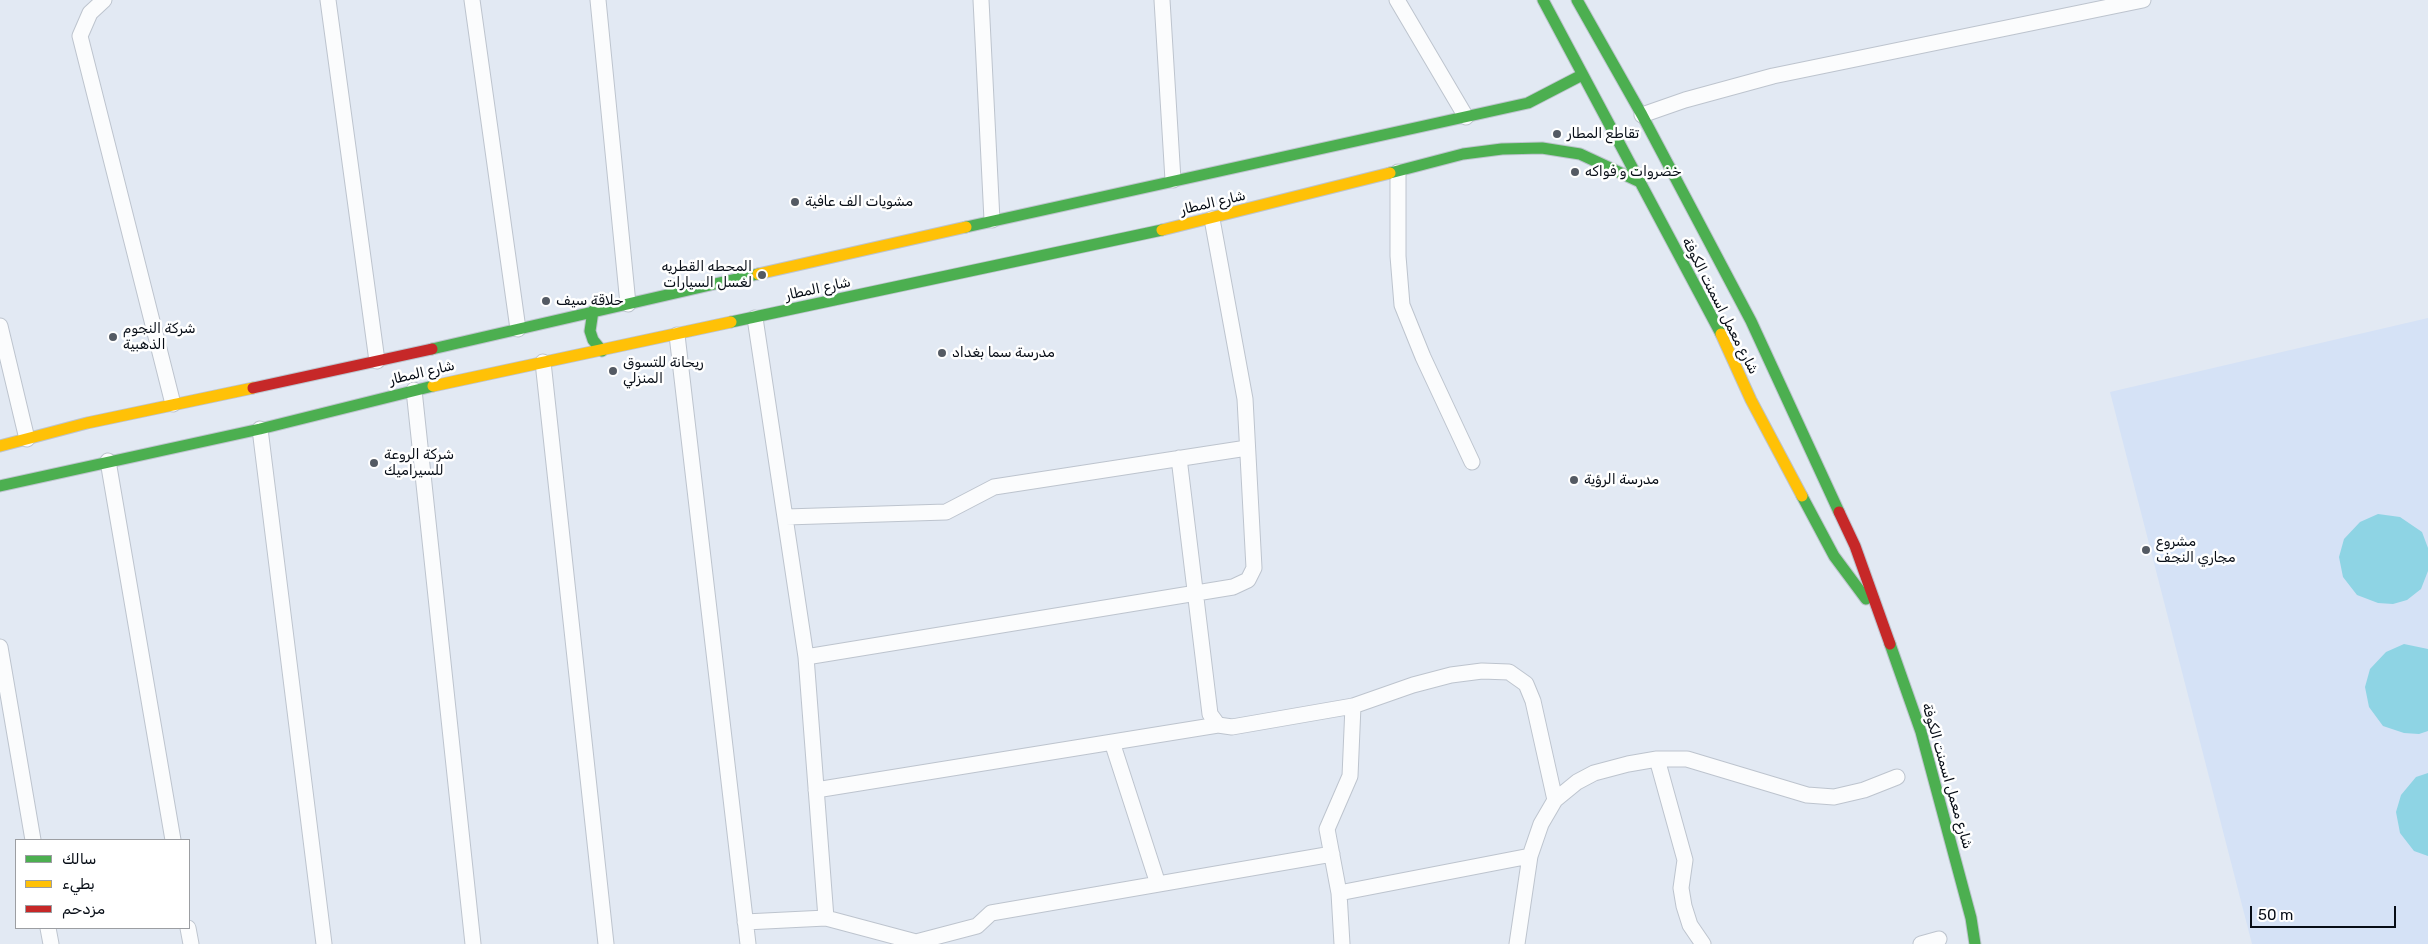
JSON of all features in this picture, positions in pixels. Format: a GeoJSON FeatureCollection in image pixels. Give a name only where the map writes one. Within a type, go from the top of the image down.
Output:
{"type":"FeatureCollection","features":[{"type":"Feature","properties":{"kind":"main road","name":"شارع معمل اسمنت الكوفة"},"geometry":{"type":"LineString","coordinates":[[1542,0],[1720,332],[1751,400],[1834,556],[1881,618]]}},
{"type":"Feature","properties":{"kind":"main road","name":"شارع معمل اسمنت الكوفة"},"geometry":{"type":"LineString","coordinates":[[1577,0],[1642,115],[1751,321],[1855,546],[1922,732],[1971,918],[1975,944]]}},
{"type":"Feature","properties":{"kind":"main road","name":"شارع المطار"},"geometry":{"type":"LineString","coordinates":[[0,446],[173,404],[513,334],[593,311],[992,220],[1528,103],[1582,75]]}},
{"type":"Feature","properties":{"kind":"main road","name":"شارع المطار"},"geometry":{"type":"LineString","coordinates":[[0,486],[260,429],[518,364],[543,362],[602,351],[1212,219],[1463,154],[1502,149],[1542,148],[1580,154],[1638,181]]}},
{"type":"Feature","properties":{"kind":"main road"},"geometry":{"type":"LineString","coordinates":[[593,311],[590,331],[593,340],[602,351]]}},
{"type":"Feature","properties":{"kind":"main road"},"geometry":{"type":"LineString","coordinates":[[1720,332],[1737,332],[1751,321]]}},
{"type":"Feature","properties":{"kind":"street"},"geometry":{"type":"LineString","coordinates":[[104,0],[90,13],[80,36],[173,404]]}},
{"type":"Feature","properties":{"kind":"street"},"geometry":{"type":"LineString","coordinates":[[328,0],[377,361]]}},
{"type":"Feature","properties":{"kind":"street"},"geometry":{"type":"LineString","coordinates":[[472,0],[513,334]]}},
{"type":"Feature","properties":{"kind":"street"},"geometry":{"type":"LineString","coordinates":[[598,0],[628,304]]}},
{"type":"Feature","properties":{"kind":"street"},"geometry":{"type":"LineString","coordinates":[[982,0],[992,220]]}},
{"type":"Feature","properties":{"kind":"street"},"geometry":{"type":"LineString","coordinates":[[1162,0],[1173,180]]}},
{"type":"Feature","properties":{"kind":"street"},"geometry":{"type":"LineString","coordinates":[[1397,0],[1466,117]]}},
{"type":"Feature","properties":{"kind":"street"},"geometry":{"type":"LineString","coordinates":[[1642,115],[1773,76],[2143,0]]}},
{"type":"Feature","properties":{"kind":"street"},"geometry":{"type":"LineString","coordinates":[[1398,172],[1398,256],[1402,305],[1423,357],[1472,462]]}},
{"type":"Feature","properties":{"kind":"street"},"geometry":{"type":"LineString","coordinates":[[806,657],[1233,587],[1248,580],[1254,568],[1245,399],[1212,219]]}},
{"type":"Feature","properties":{"kind":"street"},"geometry":{"type":"LineString","coordinates":[[755,318],[806,657],[826,918]]}},
{"type":"Feature","properties":{"kind":"street"},"geometry":{"type":"LineString","coordinates":[[0,326],[27,439]]}},
{"type":"Feature","properties":{"kind":"street"},"geometry":{"type":"LineString","coordinates":[[677,335],[748,944]]}},
{"type":"Feature","properties":{"kind":"street"},"geometry":{"type":"LineString","coordinates":[[543,362],[606,944]]}},
{"type":"Feature","properties":{"kind":"street"},"geometry":{"type":"LineString","coordinates":[[414,390],[473,944]]}},
{"type":"Feature","properties":{"kind":"street"},"geometry":{"type":"LineString","coordinates":[[260,429],[324,944]]}},
{"type":"Feature","properties":{"kind":"street"},"geometry":{"type":"LineString","coordinates":[[786,517],[946,512],[994,487],[1248,448]]}},
{"type":"Feature","properties":{"kind":"street"},"geometry":{"type":"LineString","coordinates":[[1179,458],[1210,714],[1218,725]]}},
{"type":"Feature","properties":{"kind":"street"},"geometry":{"type":"LineString","coordinates":[[108,461],[173,839]]}},
{"type":"Feature","properties":{"kind":"street"},"geometry":{"type":"LineString","coordinates":[[0,647],[33,839]]}},
{"type":"Feature","properties":{"kind":"street"},"geometry":{"type":"LineString","coordinates":[[816,790],[1218,725],[1232,727],[1353,706],[1413,685],[1451,675],[1482,671],[1509,672],[1526,684],[1533,701],[1555,800]]}},
{"type":"Feature","properties":{"kind":"street"},"geometry":{"type":"LineString","coordinates":[[1342,944],[1339,893],[1327,829],[1350,776],[1353,706]]}},
{"type":"Feature","properties":{"kind":"street"},"geometry":{"type":"LineString","coordinates":[[1112,742],[1158,884]]}},
{"type":"Feature","properties":{"kind":"street"},"geometry":{"type":"LineString","coordinates":[[1657,759],[1685,860],[1681,888],[1684,906],[1690,925],[1703,944]]}},
{"type":"Feature","properties":{"kind":"street"},"geometry":{"type":"LineString","coordinates":[[1517,944],[1530,856],[1540,824],[1555,800],[1577,782],[1594,773],[1657,759],[1687,759],[1807,795],[1834,797],[1864,790],[1897,777]]}},
{"type":"Feature","properties":{"kind":"street"},"geometry":{"type":"LineString","coordinates":[[745,922],[826,918],[916,942],[977,926],[991,913],[1332,854]]}},
{"type":"Feature","properties":{"kind":"street"},"geometry":{"type":"LineString","coordinates":[[1339,893],[1530,856]]}},
{"type":"Feature","properties":{"kind":"street"},"geometry":{"type":"LineString","coordinates":[[48,929],[51,944]]}},
{"type":"Feature","properties":{"kind":"street"},"geometry":{"type":"LineString","coordinates":[[188,929],[191,944]]}},
{"type":"Feature","properties":{"kind":"street"},"geometry":{"type":"LineString","coordinates":[[1921,944],[1939,939]]}},
{"type":"Feature","properties":{"kind":"shaded area"},"geometry":{"type":"Polygon","coordinates":[[[2428,318],[2428,944],[2252,944],[2110,392],[2428,318]]]}},
{"type":"Feature","properties":{"kind":"water"},"geometry":{"type":"Polygon","coordinates":[[[2378,514],[2400,517],[2422,532],[2428,548],[2428,571],[2421,589],[2407,600],[2393,604],[2378,603],[2357,595],[2343,577],[2339,557],[2344,539],[2360,522],[2378,514]]]}},
{"type":"Feature","properties":{"kind":"water"},"geometry":{"type":"Polygon","coordinates":[[[2404,644],[2428,649],[2428,731],[2419,734],[2404,733],[2383,726],[2369,707],[2365,687],[2370,669],[2386,652],[2404,644]]]}},
{"type":"Feature","properties":{"kind":"water"},"geometry":{"type":"Polygon","coordinates":[[[2428,773],[2428,856],[2414,851],[2400,833],[2396,812],[2401,795],[2416,777],[2428,773]]]}},
{"type":"Feature","properties":{"kind":"traffic: fast"},"geometry":{"type":"LineString","coordinates":[[1543,0],[1721,334]]}},
{"type":"Feature","properties":{"kind":"traffic: fast"},"geometry":{"type":"LineString","coordinates":[[1577,0],[1642,115],[1751,321],[1839,512]]}},
{"type":"Feature","properties":{"kind":"traffic: fast"},"geometry":{"type":"LineString","coordinates":[[966,227],[1528,103],[1582,75]]}},
{"type":"Feature","properties":{"kind":"traffic: fast"},"geometry":{"type":"LineString","coordinates":[[1390,173],[1463,154],[1502,149],[1542,148],[1580,154],[1638,181]]}},
{"type":"Feature","properties":{"kind":"traffic: fast"},"geometry":{"type":"LineString","coordinates":[[731,322],[1162,230]]}},
{"type":"Feature","properties":{"kind":"traffic: fast"},"geometry":{"type":"LineString","coordinates":[[432,349],[758,274]]}},
{"type":"Feature","properties":{"kind":"traffic: fast"},"geometry":{"type":"LineString","coordinates":[[593,311],[590,331],[593,340],[602,351]]}},
{"type":"Feature","properties":{"kind":"traffic: fast"},"geometry":{"type":"LineString","coordinates":[[0,486],[260,429],[433,386]]}},
{"type":"Feature","properties":{"kind":"traffic: fast"},"geometry":{"type":"LineString","coordinates":[[1802,496],[1834,556],[1866,599]]}},
{"type":"Feature","properties":{"kind":"traffic: fast"},"geometry":{"type":"LineString","coordinates":[[1890,644],[1921,732],[1971,918],[1975,944]]}},
{"type":"Feature","properties":{"kind":"traffic: slow"},"geometry":{"type":"LineString","coordinates":[[1162,230],[1390,173]]}},
{"type":"Feature","properties":{"kind":"traffic: slow"},"geometry":{"type":"LineString","coordinates":[[758,274],[966,227]]}},
{"type":"Feature","properties":{"kind":"traffic: slow"},"geometry":{"type":"LineString","coordinates":[[433,386],[731,322]]}},
{"type":"Feature","properties":{"kind":"traffic: slow"},"geometry":{"type":"LineString","coordinates":[[1721,334],[1751,400],[1802,496]]}},
{"type":"Feature","properties":{"kind":"traffic: slow"},"geometry":{"type":"LineString","coordinates":[[0,446],[87,423],[253,388]]}},
{"type":"Feature","properties":{"kind":"traffic: jam"},"geometry":{"type":"LineString","coordinates":[[253,388],[432,349]]}},
{"type":"Feature","properties":{"kind":"traffic: jam"},"geometry":{"type":"LineString","coordinates":[[1839,512],[1855,546],[1890,644]]}},
{"type":"Feature","properties":{"kind":"place","name":"تقاطع المطار"},"geometry":{"type":"Point","coordinates":[1557,134]}},
{"type":"Feature","properties":{"kind":"place","name":"خضروات و فواكه"},"geometry":{"type":"Point","coordinates":[1575,172]}},
{"type":"Feature","properties":{"kind":"place","name":"مشويات الف عافية"},"geometry":{"type":"Point","coordinates":[795,202]}},
{"type":"Feature","properties":{"kind":"place","name":"المحطه القطريه لغسل السيارات"},"geometry":{"type":"Point","coordinates":[762,275]}},
{"type":"Feature","properties":{"kind":"place","name":"حلاقة سيف"},"geometry":{"type":"Point","coordinates":[546,301]}},
{"type":"Feature","properties":{"kind":"place","name":"شركة النجوم الذهبية"},"geometry":{"type":"Point","coordinates":[113,337]}},
{"type":"Feature","properties":{"kind":"place","name":"مدرسة سما بغداد"},"geometry":{"type":"Point","coordinates":[942,353]}},
{"type":"Feature","properties":{"kind":"place","name":"ريحانة للتسوق المنزلي"},"geometry":{"type":"Point","coordinates":[613,371]}},
{"type":"Feature","properties":{"kind":"place","name":"شركة الروعة للسيراميك"},"geometry":{"type":"Point","coordinates":[374,463]}},
{"type":"Feature","properties":{"kind":"place","name":"مدرسة الرؤية"},"geometry":{"type":"Point","coordinates":[1574,480]}},
{"type":"Feature","properties":{"kind":"place","name":"مشروع مجاري النجف"},"geometry":{"type":"Point","coordinates":[2146,550]}}]}
